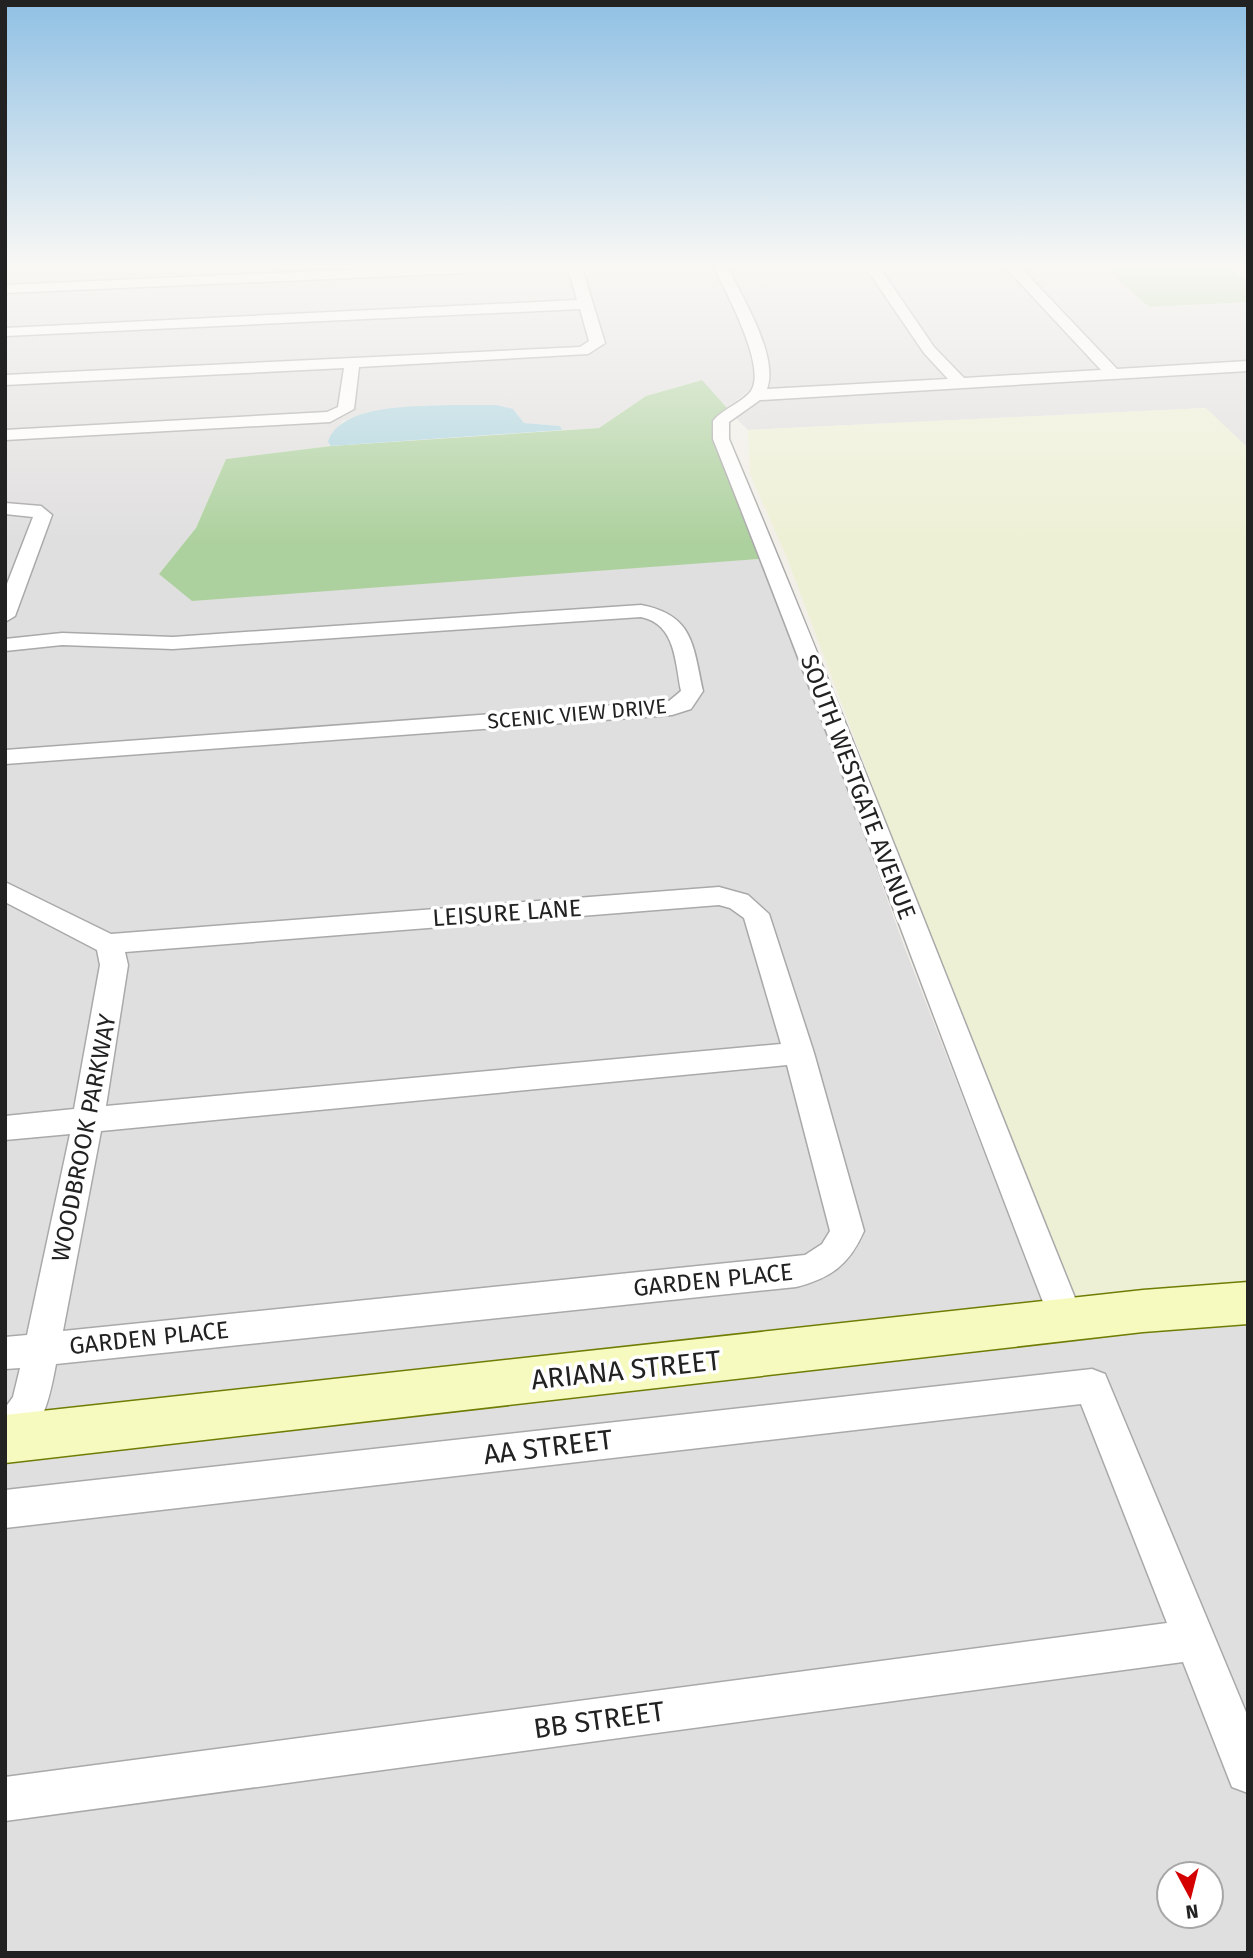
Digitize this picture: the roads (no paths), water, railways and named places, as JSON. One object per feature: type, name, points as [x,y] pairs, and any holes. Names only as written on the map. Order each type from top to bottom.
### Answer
[{"type":"street","points":[[5,380],[403,359]]},
{"type":"street","points":[[758,359],[762,381],[755,395],[1248,366]]},
{"type":"street","points":[[937,359],[961,384]]},
{"type":"street","points":[[1100,359],[1114,374]]},
{"type":"street","points":[[5,435],[330,417],[346,409],[352,362]]},
{"type":"street","name":"SOUTH WESTGATE AVENUE","points":[[755,395],[721,421],[721,439],[821,684],[923,958],[1067,1320]]},
{"type":"street","points":[[5,508],[34,510],[43,515],[5,616]]},
{"type":"street","name":"SCENIC VIEW DRIVE","points":[[5,645],[89,639],[173,643],[641,611],[664,615],[676,625],[692,691],[683,704],[672,708],[5,757]]},
{"type":"street","points":[[5,891],[88,936],[109,944]]},
{"type":"street","name":"LEISURE LANE","points":[[109,944],[719,896],[739,901],[756,915],[799,1053]]},
{"type":"street","name":"WOODBROOK PARKWAY","points":[[5,1438],[30,1404],[42,1349],[110,1001],[114,965],[109,944]]},
{"type":"street","points":[[5,1128],[799,1053]]},
{"type":"street","name":"GARDEN PLACE","points":[[5,1353],[796,1272],[813,1268],[827,1262],[841,1248],[847,1231],[799,1053]]},
{"type":"street","name":"ARIANA STREET","points":[[5,1438],[1067,1320],[1248,1303]]},
{"type":"street","name":"AA STREET","points":[[5,1509],[1092,1386],[1194,1640]]},
{"type":"street","points":[[1194,1640],[1248,1771]]},
{"type":"street","name":"BB STREET","points":[[5,1799],[1194,1640]]},
{"type":"water","points":[[496,405],[513,409],[524,423],[560,426],[562,430],[331,446],[328,442],[335,430],[347,420],[362,414],[379,410]]}]
